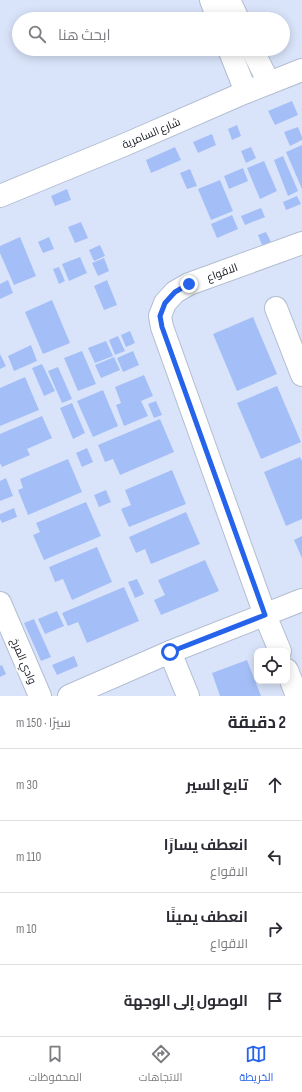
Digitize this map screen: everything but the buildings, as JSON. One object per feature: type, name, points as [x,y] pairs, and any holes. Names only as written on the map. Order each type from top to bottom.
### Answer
[{"type":"street","points":[[211,0],[215,12]]},
{"type":"street","points":[[229,0],[235,12]]},
{"type":"street","points":[[232,56],[246,92]]},
{"type":"street","points":[[256,56],[269,83]]},
{"type":"street","name":"شارع السامرية","points":[[0,196],[124,145],[246,92],[302,70]]},
{"type":"street","name":"الاقواع","points":[[279,648],[265,615],[162,327],[160,316],[165,303],[175,292],[189,284],[302,243]]},
{"type":"street","points":[[276,308],[302,375]]},
{"type":"street","points":[[69,696],[170,652],[302,600]]},
{"type":"street","name":"وادي المرخ","points":[[0,603],[40,696]]},
{"type":"street","points":[[170,652],[188,696]]},
{"type":"street","points":[[290,677],[298,696]]},
{"type":"route","points":[[170,652],[265,615],[162,327],[160,316],[165,303],[175,292],[189,284]]}]
